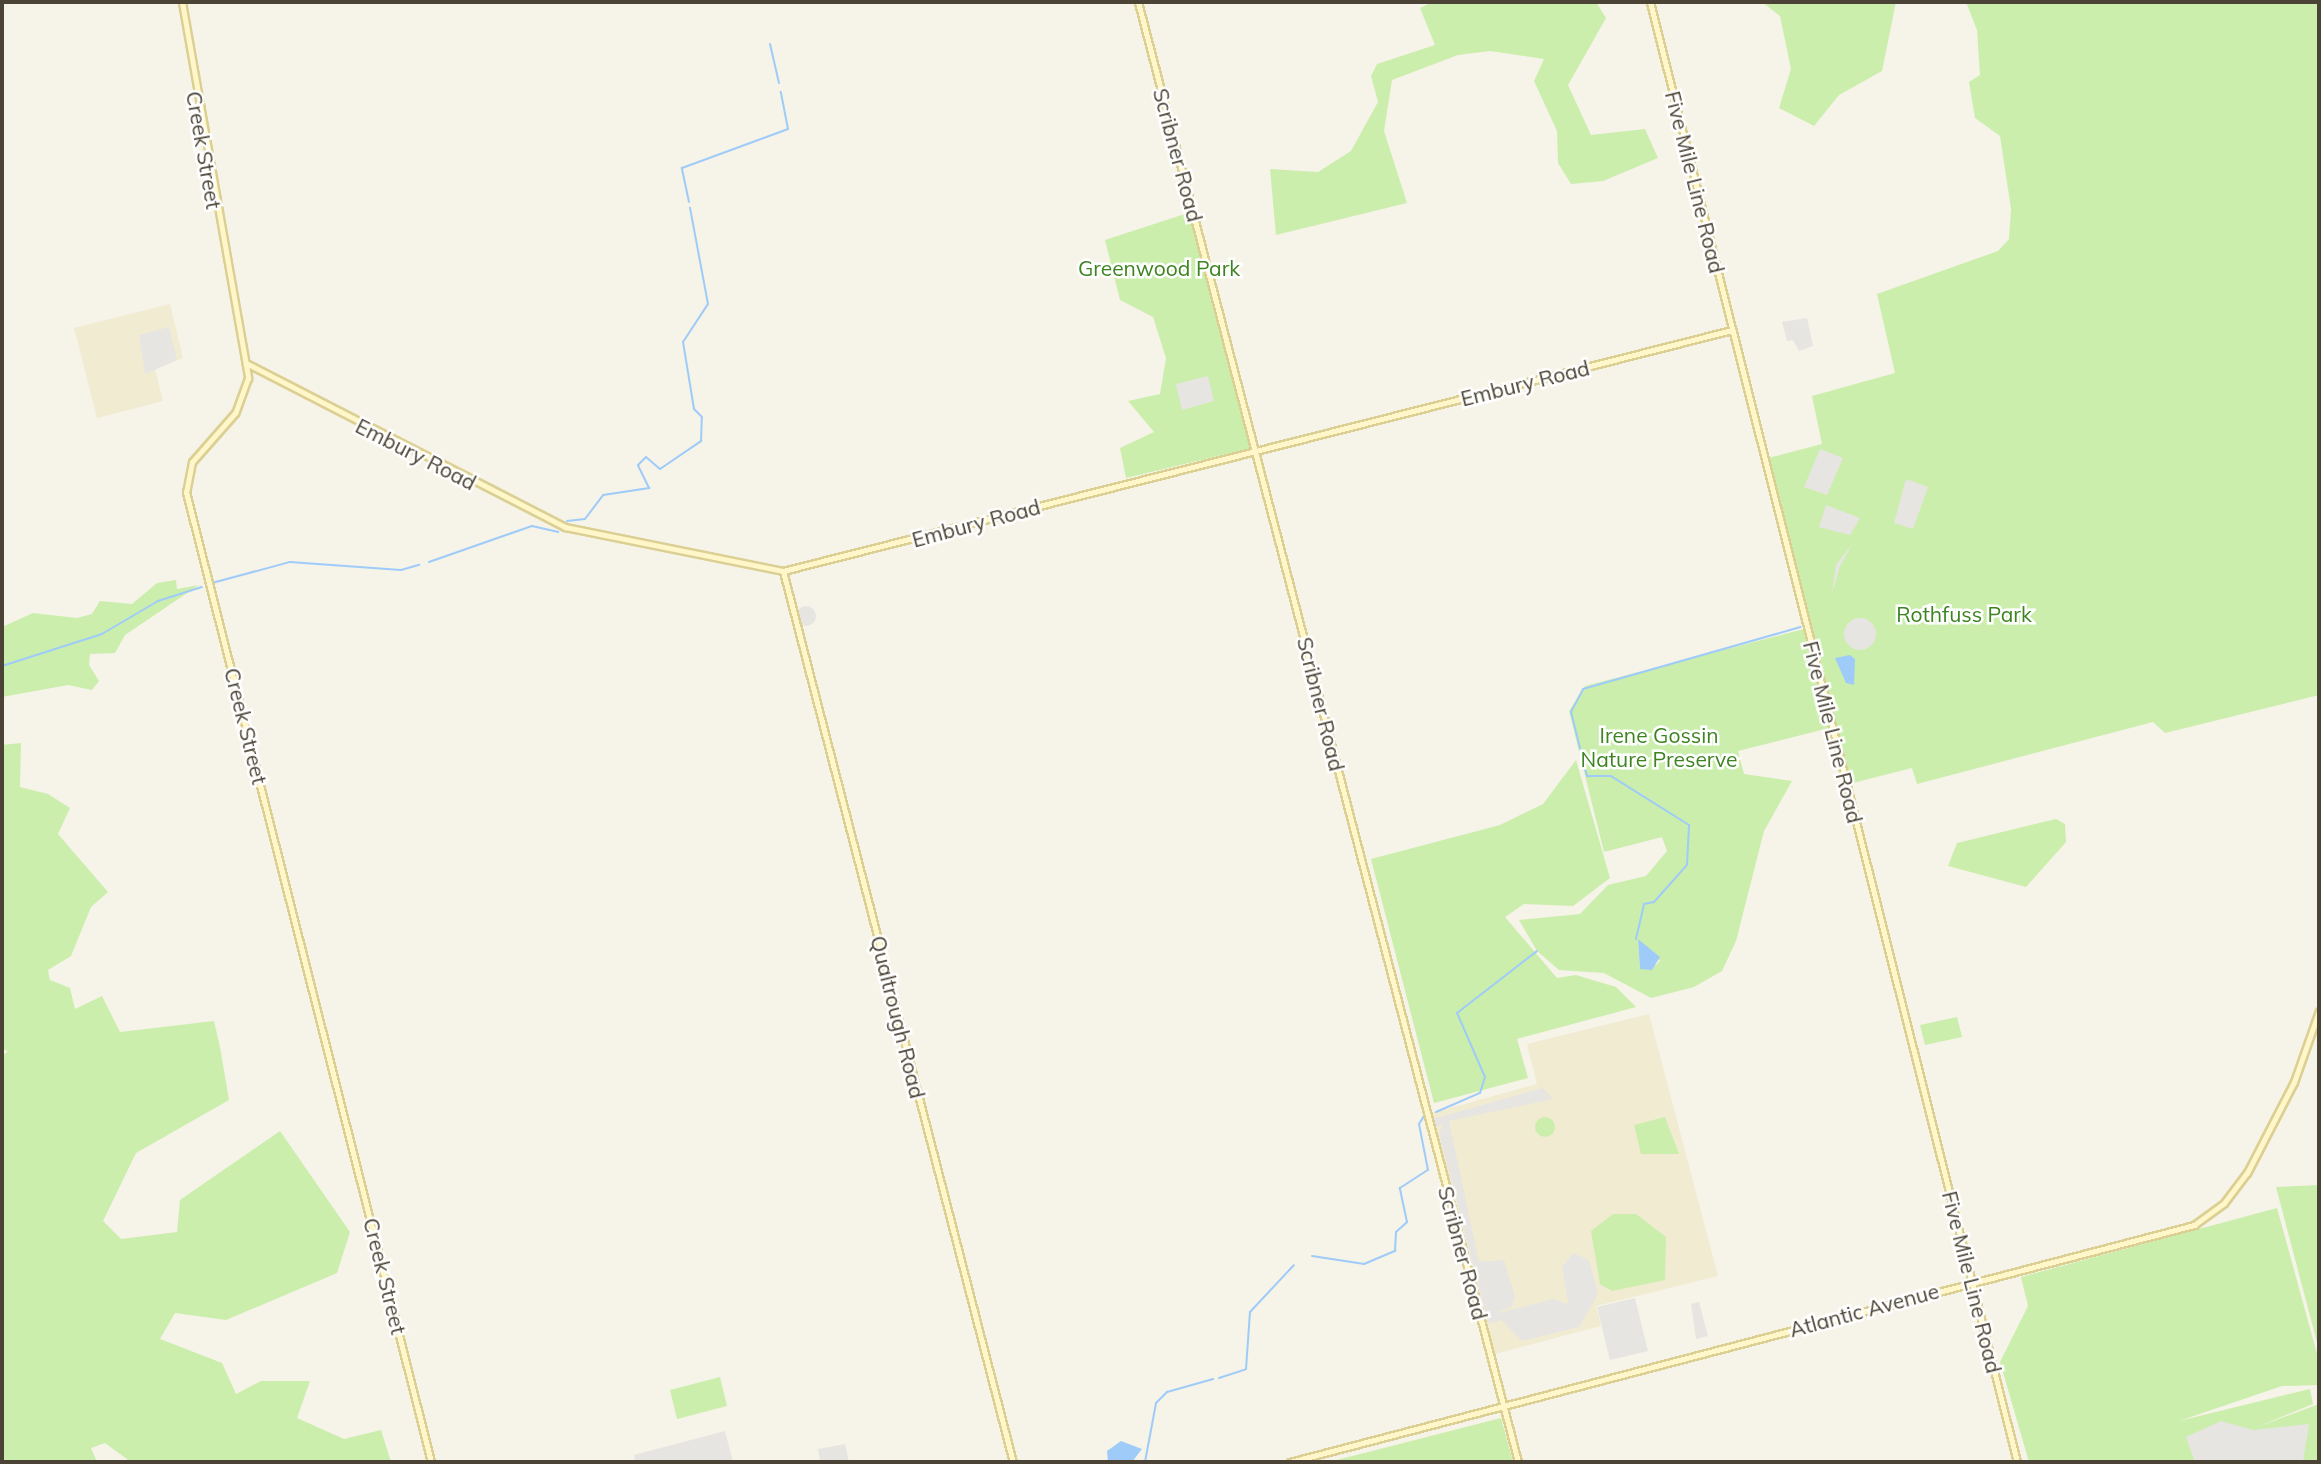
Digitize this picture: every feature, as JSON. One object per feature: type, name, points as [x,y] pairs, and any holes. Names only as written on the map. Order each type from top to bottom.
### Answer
[{"type":"street","name":"Creek Street","points":[[182,2],[205,160],[246,363],[242,403],[192,463],[186,492],[431,1462]]},
{"type":"street","name":"Scribner Road","points":[[1138,2],[1518,1462]]},
{"type":"street","name":"Five Mile Line Road","points":[[1650,2],[2017,1462]]},
{"type":"street","name":"Embury Road","points":[[246,363],[565,527],[783,571],[1732,330]]},
{"type":"street","name":"Qualtrough Road","points":[[783,571],[1013,1462]]},
{"type":"street","name":"Atlantic Avenue","points":[[1290,1462],[1972,1282],[2173,1232],[2219,1209],[2247,1173],[2290,1091],[2319,1011]]},
{"type":"shaded area","points":[[170,304],[183,358],[155,369],[163,401],[97,418],[74,328]]},
{"type":"shaded area","points":[[1807,318],[1813,346],[1799,351],[1793,340],[1787,341],[1782,322]]},
{"type":"shaded area","points":[[169,327],[177,360],[145,374],[139,335]]},
{"type":"shaded area","points":[[1208,376],[1214,401],[1182,410],[1176,384]]},
{"type":"shaded area","points":[[1820,449],[1843,458],[1827,495],[1804,487]]},
{"type":"shaded area","points":[[1906,479],[1928,487],[1913,529],[1894,523]]},
{"type":"shaded area","points":[[1826,505],[1860,518],[1850,535],[1819,527]]},
{"type":"shaded area","points":[[1853,543],[1840,566],[1832,594],[1836,565]]},
{"type":"shaded area","points":[[806,606],[813,609],[816,616],[813,623],[806,626],[799,623],[796,616],[799,609]]},
{"type":"shaded area","points":[[1860,618],[1871,623],[1876,634],[1871,645],[1860,650],[1849,645],[1844,634],[1849,623]]},
{"type":"shaded area","points":[[1649,1014],[1718,1276],[1596,1306],[1601,1326],[1495,1354],[1429,1114],[1537,1084],[1527,1044]]},
{"type":"shaded area","points":[[1543,1088],[1553,1099],[1449,1121],[1479,1262],[1504,1260],[1515,1297],[1512,1306],[1494,1314],[1554,1299],[1568,1304],[1562,1267],[1573,1253],[1589,1260],[1598,1294],[1579,1327],[1522,1341],[1501,1320],[1488,1323],[1439,1133],[1443,1125],[1435,1127],[1433,1119]]},
{"type":"shaded area","points":[[1635,1298],[1648,1351],[1610,1360],[1597,1307]]},
{"type":"shaded area","points":[[1699,1302],[1708,1336],[1696,1339],[1691,1304]]},
{"type":"shaded area","points":[[2221,1421],[2253,1430],[2309,1424],[2303,1462],[2195,1462],[2186,1437]]},
{"type":"shaded area","points":[[725,1431],[733,1462],[635,1462],[634,1455]]},
{"type":"shaded area","points":[[845,1444],[849,1462],[820,1462],[818,1449]]},
{"type":"green space","points":[[1432,2],[1596,2],[1606,18],[1568,85],[1591,135],[1645,129],[1658,158],[1603,181],[1571,184],[1558,163],[1557,131],[1534,81],[1544,59],[1490,51],[1458,55],[1392,80],[1384,131],[1407,203],[1276,235],[1270,169],[1318,172],[1351,151],[1378,102],[1371,76],[1377,64],[1435,45],[1420,8]]},
{"type":"green space","points":[[1762,2],[1896,2],[1882,71],[1839,95],[1814,126],[1779,108],[1791,69],[1780,16]]},
{"type":"green space","name":"Rothfuss Park","points":[[1966,2],[2319,2],[2319,695],[2165,733],[2153,722],[1917,784],[1912,768],[1849,784],[1768,458],[1822,444],[1812,396],[1895,373],[1877,294],[1998,251],[2009,239],[2011,209],[2000,136],[1975,118],[1969,82],[1980,75],[1977,30]]},
{"type":"green space","name":"Greenwood Park","points":[[1191,212],[1251,448],[1126,478],[1120,448],[1154,432],[1128,401],[1160,394],[1166,358],[1153,317],[1120,300],[1105,240]]},
{"type":"green space","points":[[176,580],[177,589],[199,585],[125,635],[115,653],[90,654],[89,665],[99,681],[92,690],[68,685],[2,697],[2,627],[33,613],[77,618],[92,614],[100,601],[132,604],[157,583]]},
{"type":"green space","name":"Irene Gossin Nature Preserve","points":[[1804,629],[1829,728],[1738,751],[1744,774],[1792,781],[1764,831],[1736,941],[1722,971],[1694,987],[1651,998],[1604,973],[1559,970],[1537,951],[1519,920],[1580,914],[1608,885],[1646,876],[1667,851],[1662,837],[1604,852],[1569,711],[1585,686]],"holes":[[[1638,939],[1660,961],[1656,965],[1640,969]]]},
{"type":"green space","points":[[21,743],[20,787],[48,794],[70,808],[58,834],[108,892],[91,907],[71,956],[48,970],[50,980],[70,988],[75,1009],[102,996],[120,1032],[214,1021],[220,1047],[229,1100],[136,1153],[103,1221],[121,1239],[177,1232],[180,1200],[280,1131],[350,1232],[337,1273],[226,1320],[175,1313],[160,1339],[222,1363],[236,1394],[261,1381],[310,1381],[297,1418],[344,1439],[381,1430],[391,1462],[131,1462],[105,1443],[91,1448],[97,1462],[2,1462],[2,1056],[8,1051],[2,1049],[2,745]]},
{"type":"green space","points":[[1576,760],[1610,878],[1573,906],[1524,904],[1505,917],[1557,978],[1576,975],[1616,987],[1636,1007],[1517,1039],[1528,1078],[1434,1103],[1371,859],[1500,825],[1543,804]]},
{"type":"green space","points":[[2056,819],[2065,824],[2066,842],[2026,887],[1948,866],[1957,843]]},
{"type":"green space","points":[[1957,1017],[1962,1037],[1925,1045],[1920,1025]]},
{"type":"green space","points":[[1545,1117],[1552,1120],[1555,1127],[1552,1134],[1545,1137],[1538,1134],[1535,1127],[1538,1120]]},
{"type":"green space","points":[[1665,1117],[1679,1154],[1641,1154],[1634,1125]]},
{"type":"green space","points":[[2319,1185],[2319,1350],[2276,1187]]},
{"type":"green space","points":[[2277,1208],[2319,1361],[2319,1385],[2282,1386],[2179,1421],[2310,1389],[2313,1404],[2257,1427],[2319,1404],[2319,1462],[2029,1462],[2000,1362],[2028,1306],[2021,1277]]},
{"type":"green space","points":[[1613,1214],[1636,1214],[1666,1237],[1665,1280],[1612,1291],[1600,1284],[1591,1231]]},
{"type":"green space","points":[[720,1377],[727,1406],[677,1419],[670,1390]]},
{"type":"green space","points":[[1501,1418],[1513,1462],[1329,1462]]},
{"type":"water","points":[[1850,655],[1855,659],[1854,685],[1846,683],[1835,658]]},
{"type":"water","points":[[1638,939],[1660,957],[1652,970],[1640,969]]},
{"type":"water","points":[[1121,1441],[1142,1449],[1132,1462],[1108,1462],[1107,1451]]},
{"type":"waterway","points":[[770,44],[779,83]]},
{"type":"waterway","points":[[689,202],[682,168],[788,129],[781,92]]},
{"type":"waterway","points":[[567,521],[585,519],[603,495],[649,488],[638,465],[646,457],[660,469],[701,441],[702,417],[694,409],[683,342],[708,304],[690,208]]},
{"type":"waterway","points":[[429,562],[532,526],[558,532]]},
{"type":"waterway","points":[[212,583],[290,562],[401,570],[419,565]]},
{"type":"waterway","points":[[2,666],[102,634],[158,601],[202,587]]},
{"type":"waterway","points":[[1636,939],[1644,904],[1654,902],[1687,865],[1689,825],[1611,776],[1587,776],[1571,712],[1583,689],[1800,627]]},
{"type":"waterway","points":[[1436,1112],[1480,1093],[1485,1077],[1457,1013],[1537,951]]},
{"type":"waterway","points":[[1312,1256],[1364,1264],[1395,1251],[1396,1232],[1407,1222],[1400,1188],[1428,1170],[1419,1124],[1424,1116]]},
{"type":"waterway","points":[[1219,1378],[1246,1369],[1250,1312],[1294,1265]]},
{"type":"waterway","points":[[1145,1462],[1156,1403],[1167,1392],[1213,1379]]}]
